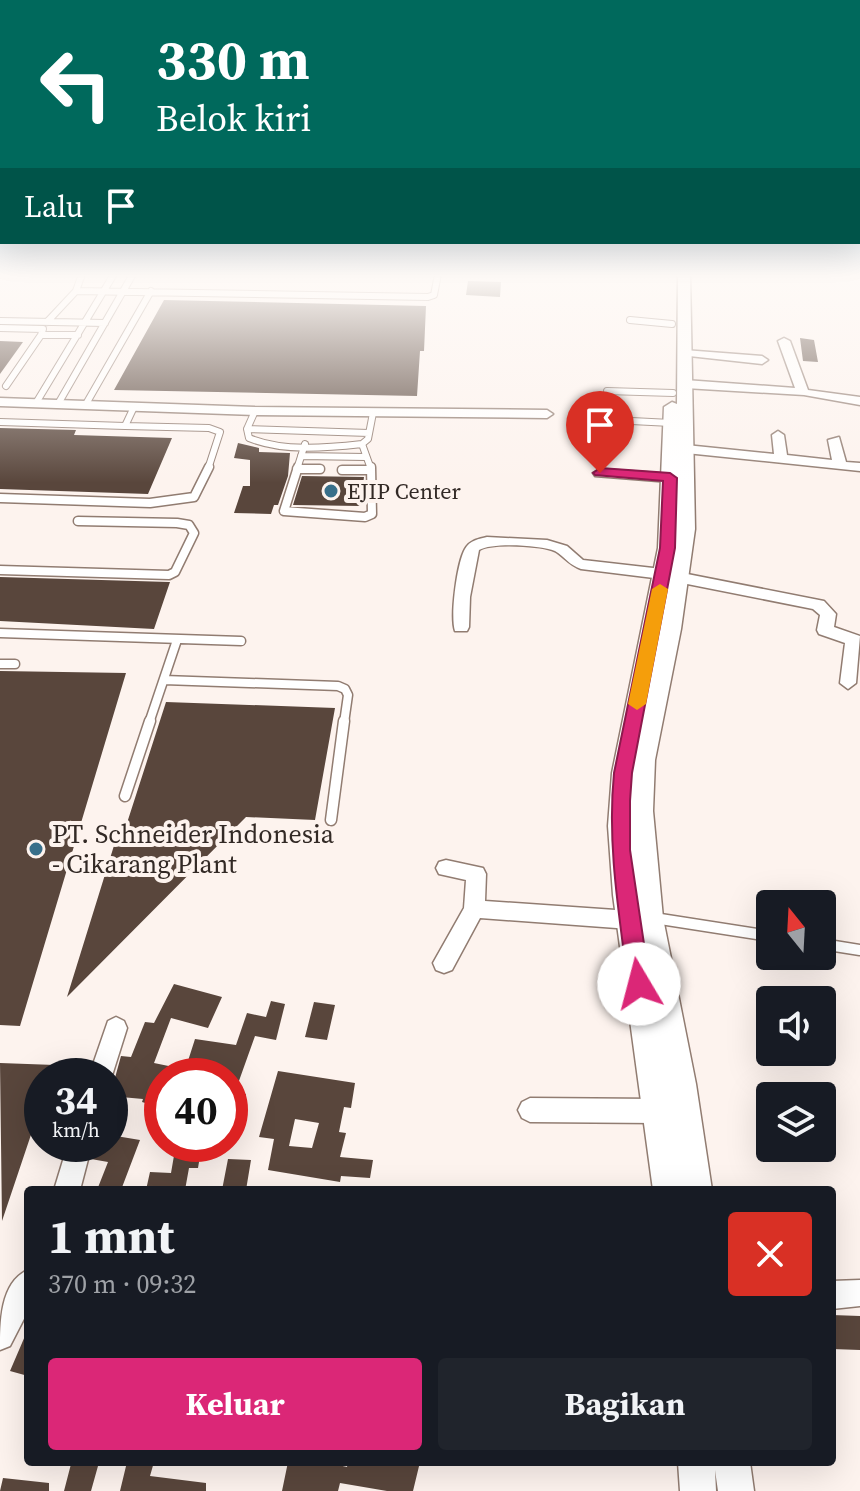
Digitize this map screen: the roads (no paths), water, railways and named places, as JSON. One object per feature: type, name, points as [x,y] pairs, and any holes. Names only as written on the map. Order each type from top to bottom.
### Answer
[{"type":"street","points":[[667,1186],[657,1111],[640,919],[644,871],[641,790],[644,760],[671,576],[686,529],[686,449],[674,344]]},
{"type":"street","points":[[671,576],[671,423],[684,344]]},
{"type":"street","points":[[677,387],[803,392],[785,344]]},
{"type":"street","points":[[684,353],[762,360]]},
{"type":"street","points":[[809,393],[860,401]]},
{"type":"street","points":[[0,402],[255,411],[547,414]]},
{"type":"street","points":[[778,435],[781,459]]},
{"type":"street","points":[[834,440],[840,465]]},
{"type":"street","points":[[686,449],[860,467]]},
{"type":"street","points":[[600,473],[670,478]]},
{"type":"street","points":[[461,627],[462,597],[471,551],[482,542],[546,545],[561,548],[572,562],[671,576],[818,605],[828,614],[825,630],[857,641],[848,683]]},
{"type":"street","points":[[444,963],[474,909],[476,874],[446,868]]},
{"type":"street","points":[[474,909],[640,919]]},
{"type":"street","points":[[640,919],[682,1084],[696,1186]]},
{"type":"street","points":[[107,1058],[116,1028]]},
{"type":"street","points":[[530,1110],[657,1111]]},
{"type":"street","points":[[68,1186],[75,1162]]},
{"type":"street","points":[[0,1336],[24,1291]]},
{"type":"street","points":[[836,1295],[860,1293]]},
{"type":"street","points":[[696,1466],[698,1491]]},
{"type":"street","points":[[733,1466],[736,1491]]},
{"type":"lane","points":[[6,386],[35,344]]},
{"type":"lane","points":[[36,403],[72,344]]},
{"type":"lane","points":[[58,404],[93,344]]},
{"type":"lane","points":[[86,404],[121,344]]},
{"type":"lane","points":[[54,372],[76,373]]},
{"type":"lane","points":[[607,391],[677,387]]},
{"type":"lane","points":[[125,426],[134,407]]},
{"type":"lane","points":[[255,411],[247,429],[249,438],[257,442],[305,444],[362,444],[368,439],[373,413]]},
{"type":"lane","points":[[592,419],[671,423]]},
{"type":"lane","points":[[0,422],[209,428],[220,432],[208,470],[194,497],[150,503],[0,498]]},
{"type":"lane","points":[[247,429],[369,433]]},
{"type":"lane","points":[[305,444],[282,510],[286,513],[365,517],[372,514],[371,470],[362,444]]},
{"type":"lane","points":[[301,456],[366,457]]},
{"type":"lane","points":[[297,469],[320,469]]},
{"type":"lane","points":[[342,470],[371,470]]},
{"type":"lane","points":[[0,570],[169,575],[175,572],[194,533],[189,525],[177,523],[78,521]]},
{"type":"lane","points":[[0,633],[241,641]]},
{"type":"lane","points":[[125,796],[177,640]]},
{"type":"lane","points":[[0,664],[15,664]]},
{"type":"lane","points":[[164,680],[338,686],[345,689],[348,695],[331,820]]},
{"type":"lane","points":[[640,919],[756,934]]},
{"type":"lane","points":[[836,946],[860,950]]},
{"type":"place","name":"EJIP Center","points":[[331,491]]},
{"type":"place","name":"PT. Schneider Indonesia - Cikarang Plant","points":[[36,849]]}]
